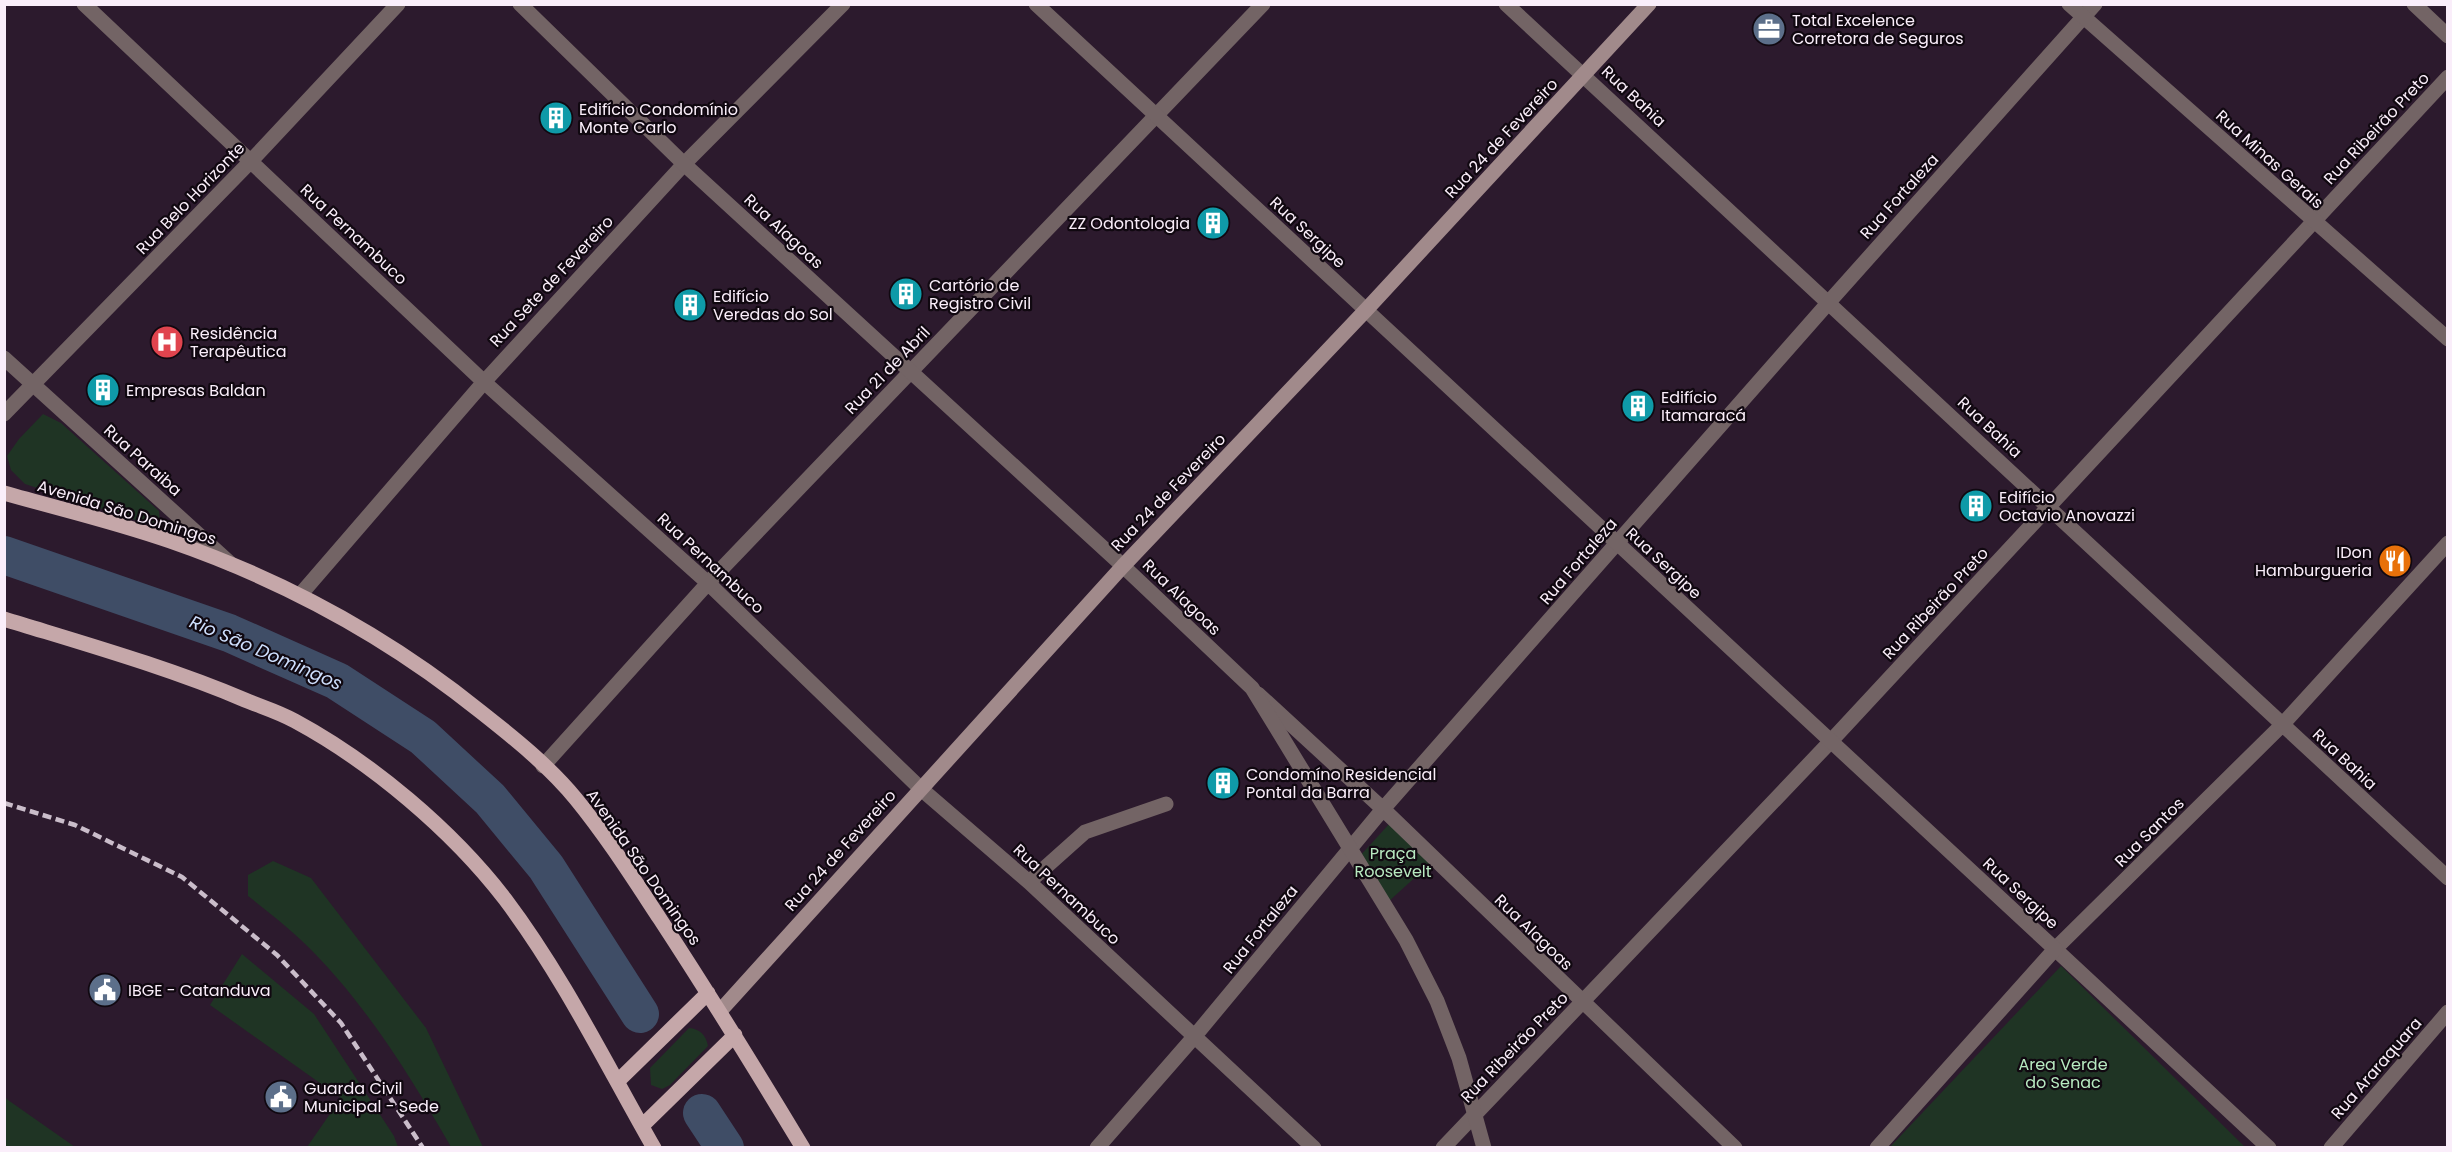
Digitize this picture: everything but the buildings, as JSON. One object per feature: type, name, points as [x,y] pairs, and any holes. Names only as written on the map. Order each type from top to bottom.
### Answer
[{"type":"main road","name":"Rua 24 de Fevereiro","points":[[721,1010],[1123,566],[1366,310],[1649,4]]},
{"type":"main road","name":"Avenida São Domingos","points":[[4,493],[169,540],[231,564],[300,595],[376,637],[447,685],[543,766],[575,798],[613,849],[721,1010],[802,1148]]},
{"type":"main road","points":[[4,619],[216,688],[295,721],[358,761],[419,808],[465,853],[505,899],[622,1077],[642,1126],[654,1148]]},
{"type":"main road","points":[[622,1077],[708,993]]},
{"type":"main road","points":[[642,1126],[735,1035]]},
{"type":"street","name":"Rua Pernambuco","points":[[84,4],[484,382],[708,583],[920,788],[1029,882],[1314,1148]]},
{"type":"street","name":"Rua Belo Horizonte","points":[[4,414],[250,162],[398,4]]},
{"type":"street","name":"Rua Alagoas","points":[[520,4],[684,164],[1123,566],[1383,809],[1735,1148]]},
{"type":"street","name":"Rua Sete de Fevereiro","points":[[300,595],[484,382],[684,164],[843,4]]},
{"type":"street","name":"Rua Sergipe","points":[[1036,4],[2269,1148]]},
{"type":"street","name":"Rua 21 de Abril","points":[[543,766],[708,583],[1263,4]]},
{"type":"street","name":"Rua Bahia","points":[[1506,4],[2448,878]]},
{"type":"street","name":"Rua Minas Gerais","points":[[2069,4],[2312,222],[2448,339]]},
{"type":"street","name":"Rua Fortaleza","points":[[1097,1148],[1194,1037],[1383,809],[1829,302],[2095,4]]},
{"type":"street","points":[[2414,4],[2448,36]]},
{"type":"street","name":"Rua Ribeirão Preto","points":[[1443,1148],[1831,741],[2448,77]]},
{"type":"street","name":"Rua Paraiba","points":[[4,358],[231,564]]},
{"type":"street","name":"Rua Santos","points":[[1877,1148],[2055,949],[2282,725],[2448,543]]},
{"type":"street","points":[[1252,688],[1406,940],[1437,1001],[1461,1063],[1484,1148]]},
{"type":"street","points":[[1029,882],[1085,832],[1166,804]]},
{"type":"street","name":"Rua Araraquara","points":[[2331,1148],[2448,1012]]},
{"type":"green space","points":[[43,414],[61,423],[159,511],[160,522],[148,524],[25,484],[11,470],[7,456],[19,439]]},
{"type":"green space","name":"Praça Roosevelt","points":[[1390,823],[1431,863],[1388,902],[1359,857]]},
{"type":"green space","points":[[273,861],[311,878],[426,1028],[483,1147],[451,1147],[384,1038],[345,987],[301,940],[248,896],[248,875]]},
{"type":"green space","points":[[242,954],[314,1014],[394,1136],[398,1147],[307,1147],[341,1098],[210,1005]]},
{"type":"green space","name":"Area Verde do Senac","points":[[2061,966],[2245,1147],[1890,1147]]},
{"type":"green space","points":[[689,1028],[702,1033],[708,1046],[670,1085],[662,1089],[651,1085],[650,1068]]},
{"type":"green space","points":[[5,1097],[8,1100],[75,1147],[5,1147]]},
{"type":"waterway","name":"Rio São Domingos","points":[[4,555],[229,633],[337,681],[423,737],[490,799],[546,867],[640,1014]]},
{"type":"waterway","name":"Rio São Domingos","points":[[702,1113],[725,1148]]},
{"type":"railway","points":[[4,803],[75,825],[182,877],[277,955],[341,1023],[423,1148]]},
{"type":"place","name":"Total Excelence Corretora de Seguros","points":[[1769,29]]},
{"type":"place","name":"Edifício Condomínio Monte Carlo","points":[[556,118]]},
{"type":"place","name":"ZZ Odontologia","points":[[1213,223]]},
{"type":"place","name":"Cartório de Registro Civil","points":[[906,294]]},
{"type":"place","name":"Edifício Veredas do Sol","points":[[690,305]]},
{"type":"place","name":"Residência Terapêutica","points":[[167,342]]},
{"type":"place","name":"Empresas Baldan","points":[[103,390]]},
{"type":"place","name":"Edifício Itamaracá","points":[[1638,406]]},
{"type":"place","name":"Edifício Octavio Anovazzi","points":[[1976,506]]},
{"type":"place","name":"IDon Hamburgueria","points":[[2395,561]]},
{"type":"place","name":"Condomíno Residencial Pontal da Barra","points":[[1223,783]]},
{"type":"place","name":"IBGE - Catanduva","points":[[105,990]]},
{"type":"place","name":"Guarda Civil Municipal - Sede","points":[[281,1097]]}]
